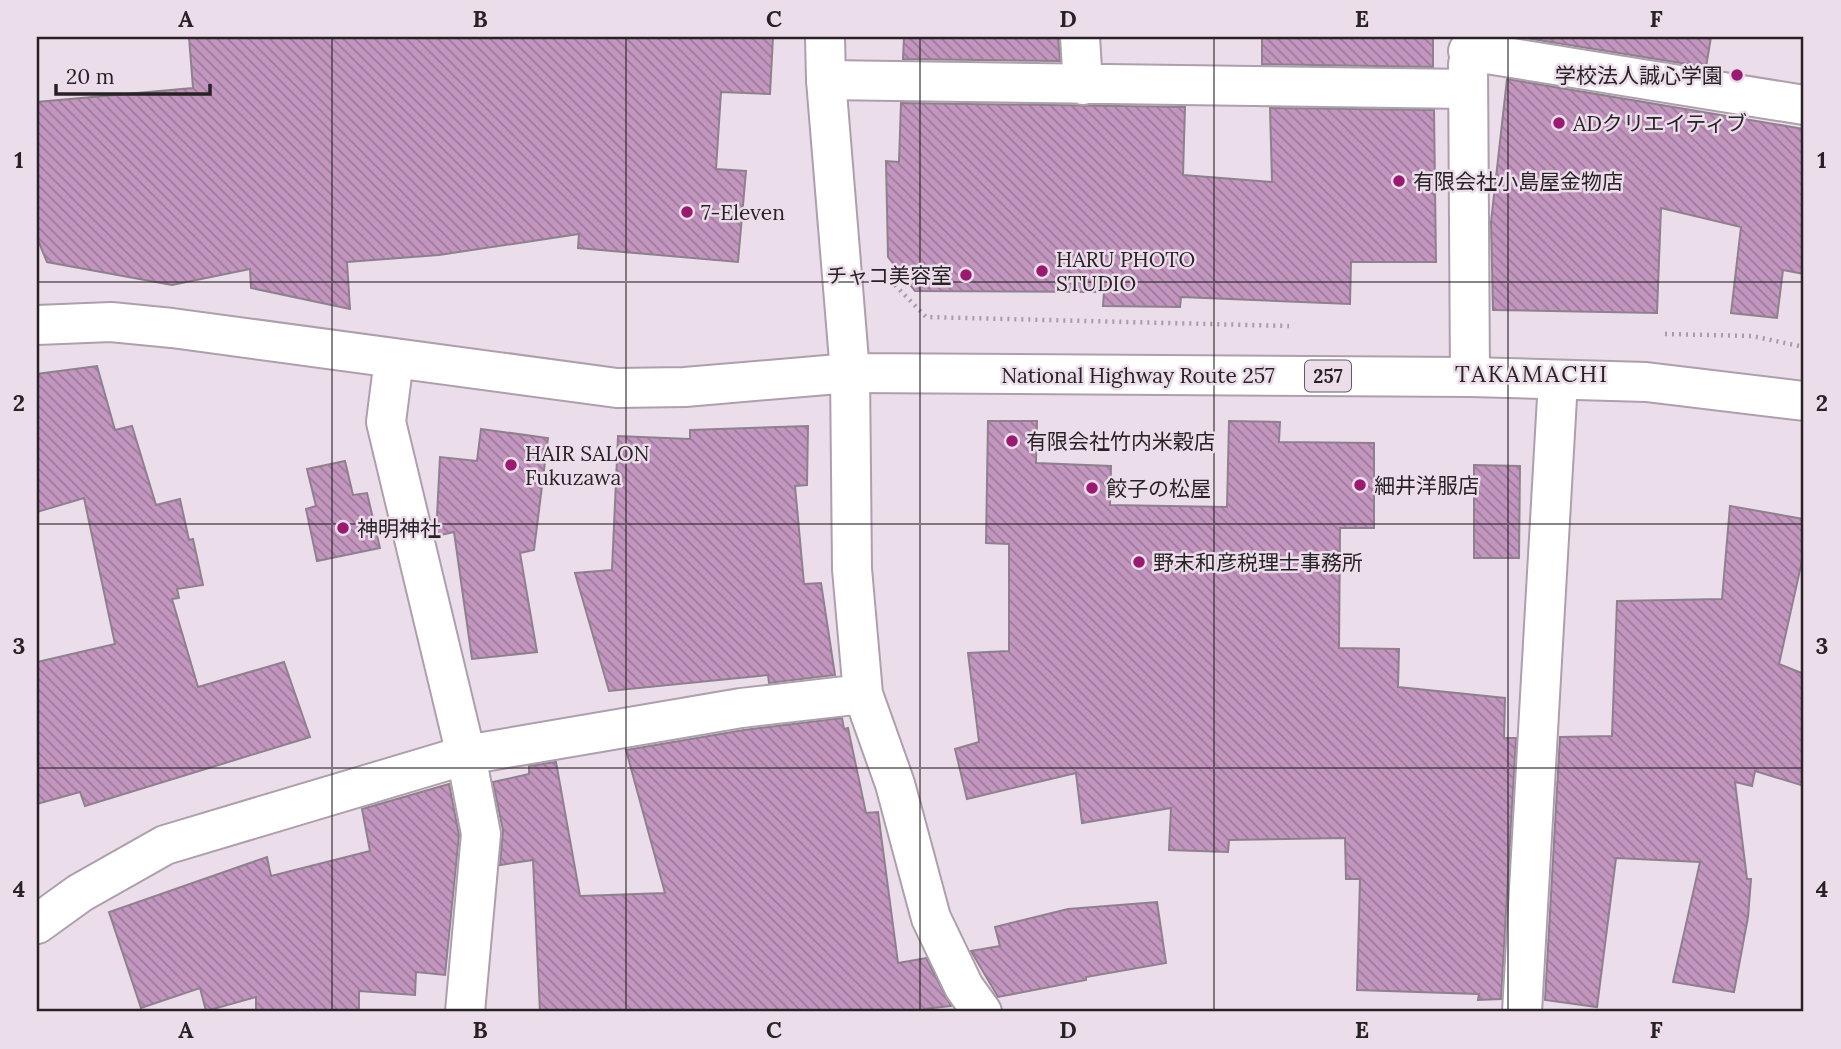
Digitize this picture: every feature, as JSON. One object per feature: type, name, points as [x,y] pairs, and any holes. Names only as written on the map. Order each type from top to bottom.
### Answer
[{"type":"main road","points":[[825,37],[826,80],[850,373],[852,569],[863,694],[895,783],[931,918],[964,987],[982,1012]]},
{"type":"main road","points":[[1080,37],[1083,85]]},
{"type":"main road","points":[[1470,377],[1468,44],[1804,105]]},
{"type":"main road","points":[[826,80],[1468,89]]},
{"type":"main road","name":"National Highway Route 257","points":[[37,325],[111,322],[617,388],[685,387],[850,373],[1470,377],[1646,382],[1804,401]]},
{"type":"main road","points":[[394,359],[386,422],[466,755],[481,834],[465,1012]]},
{"type":"main road","points":[[1522,1012],[1558,380]]},
{"type":"main road","points":[[37,924],[80,893],[165,845],[466,755],[741,708],[863,694]]},
{"type":"path","points":[[886,277],[926,317],[1302,326]]},
{"type":"building","points":[[189,37],[773,37],[770,94],[721,92],[716,169],[746,171],[738,262],[578,248],[579,234],[439,255],[347,262],[350,309],[251,288],[250,269],[172,285],[47,262],[37,238],[37,102],[193,88]]},
{"type":"building","points":[[904,37],[1058,37],[1060,61],[903,59]]},
{"type":"building","points":[[1262,37],[1433,37],[1433,67],[1262,64]]},
{"type":"building","points":[[1520,37],[1711,37],[1706,67]]},
{"type":"building","points":[[1507,79],[1804,129],[1804,274],[1783,270],[1777,318],[1731,313],[1741,227],[1661,208],[1657,313],[1493,310],[1491,222]]},
{"type":"building","points":[[901,103],[1185,107],[1183,175],[1272,182],[1270,108],[1434,110],[1436,262],[1351,262],[1350,304],[1181,297],[1180,307],[1103,306],[1104,292],[915,291],[888,257],[886,161],[899,162]]},
{"type":"building","points":[[97,366],[115,430],[132,426],[156,505],[180,499],[189,540],[193,539],[203,585],[177,589],[179,598],[172,599],[198,687],[284,662],[310,737],[85,806],[80,792],[37,804],[37,662],[115,644],[84,498],[37,512],[37,374]]},
{"type":"building","points":[[988,421],[1037,421],[1036,463],[1111,466],[1110,505],[1227,507],[1229,421],[1280,422],[1279,442],[1374,443],[1374,528],[1340,528],[1339,648],[1399,649],[1398,687],[1505,698],[1504,738],[1516,738],[1501,999],[1478,1000],[1479,994],[1357,990],[1360,879],[1346,879],[1345,838],[1229,840],[1228,852],[1169,850],[1171,808],[1082,823],[1076,773],[967,799],[955,749],[979,742],[968,653],[1009,651],[1009,544],[986,543]]},
{"type":"building","points":[[808,426],[807,485],[795,486],[804,584],[821,583],[835,675],[769,683],[768,675],[609,691],[575,573],[612,570],[618,436],[690,439],[690,430]]},
{"type":"building","points":[[481,429],[548,438],[534,550],[520,553],[537,652],[472,659],[454,532],[436,536],[440,457],[477,461]]},
{"type":"building","name":"神明神社","points":[[345,461],[353,495],[367,493],[380,548],[317,561],[306,509],[316,506],[307,469]]},
{"type":"building","points":[[1474,465],[1520,466],[1519,558],[1474,558]]},
{"type":"building","points":[[1730,506],[1804,519],[1804,552],[1779,664],[1804,674],[1804,786],[1755,771],[1752,786],[1735,782],[1747,879],[1751,879],[1748,917],[1734,992],[1673,982],[1700,862],[1616,858],[1597,1007],[1545,1000],[1560,737],[1612,736],[1617,601],[1722,599]]},
{"type":"building","points":[[842,718],[844,729],[848,728],[866,813],[878,812],[898,963],[926,958],[951,1006],[925,1009],[925,1012],[540,1012],[533,860],[500,865],[503,830],[493,782],[529,774],[529,766],[556,762],[580,896],[665,893],[626,750],[744,730]]},
{"type":"building","points":[[449,784],[459,835],[445,975],[416,972],[415,995],[359,991],[359,1012],[256,1012],[256,997],[206,1011],[200,988],[141,1008],[109,912],[267,857],[271,876],[370,851],[362,809]]},
{"type":"building","points":[[1157,902],[1166,963],[1086,977],[1086,980],[998,997],[971,951],[1000,946],[995,927],[1068,909]]},
{"type":"place","name":"学校法人誠心学園","points":[[1737,75]]},
{"type":"place","name":"ADクリエイティブ","points":[[1559,123]]},
{"type":"place","name":"有限会社小島屋金物店","points":[[1399,181]]},
{"type":"place","name":"7-Eleven","points":[[687,212]]},
{"type":"place","name":"HARU PHOTO STUDIO","points":[[1042,271]]},
{"type":"place","name":"チャコ美容室","points":[[966,275]]},
{"type":"place","name":"有限会社竹内米穀店","points":[[1012,441]]},
{"type":"place","name":"HAIR SALON Fukuzawa","points":[[511,465]]},
{"type":"place","name":"細井洋服店","points":[[1360,485]]},
{"type":"place","name":"餃子の松屋","points":[[1092,488]]},
{"type":"place","name":"神明神社","points":[[343,528]]},
{"type":"place","name":"野末和彦税理士事務所","points":[[1139,562]]},
{"type":"district","name":"TAKAMACHI","points":[[1532,373]]}]
